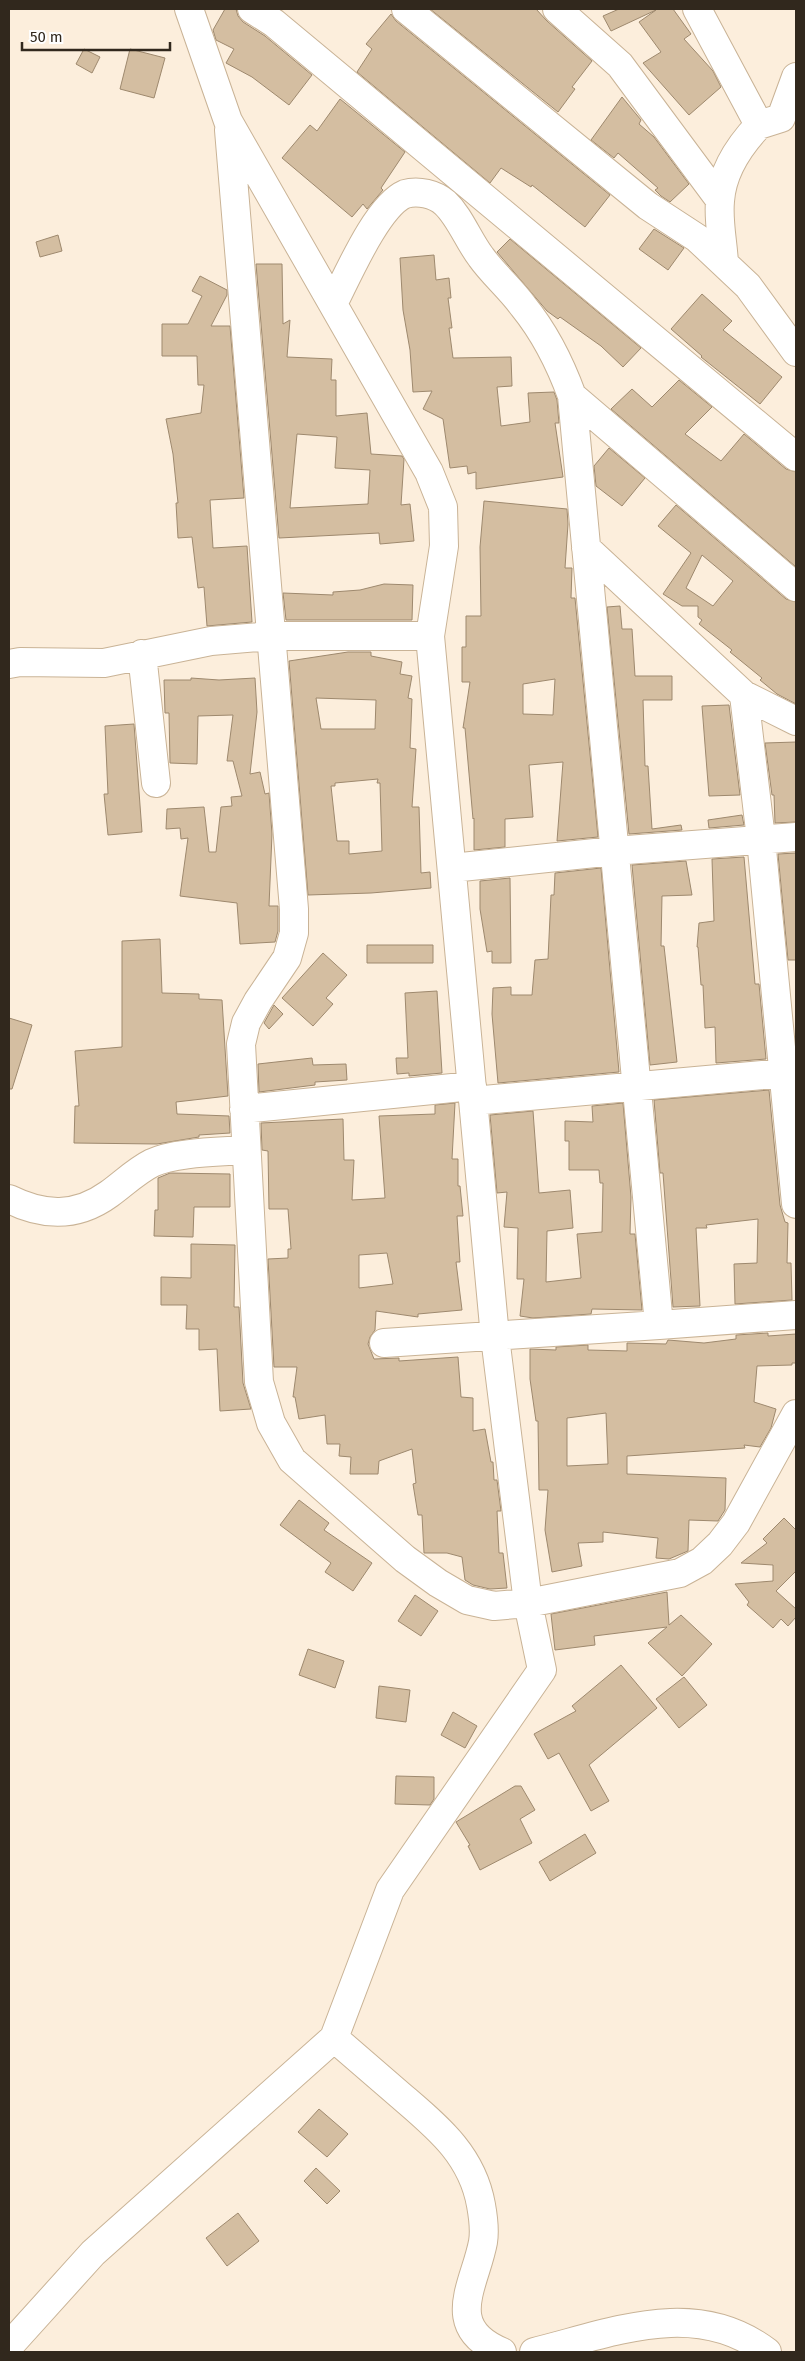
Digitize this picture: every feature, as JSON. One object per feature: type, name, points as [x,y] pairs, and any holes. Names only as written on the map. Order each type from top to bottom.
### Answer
[{"type":"street","points":[[9,2346],[93,2253],[334,2038],[390,1890],[542,1670],[528,1603],[495,1337],[430,636],[444,546],[443,507],[429,472],[228,121],[189,9]]},
{"type":"street","points":[[252,9],[274,23],[796,457]]},
{"type":"street","points":[[406,9],[648,206],[696,238],[748,286],[796,352]]},
{"type":"street","points":[[557,9],[620,65],[720,200]]},
{"type":"street","points":[[697,9],[759,125]]},
{"type":"street","points":[[724,263],[720,200],[730,166],[744,142],[759,125],[782,118],[796,77]]},
{"type":"street","points":[[228,121],[294,899],[294,933],[286,958],[246,1022],[241,1044],[259,1382],[271,1422],[292,1460],[405,1559],[438,1584],[467,1600],[494,1606],[528,1603],[680,1573],[702,1561],[720,1544],[736,1523],[796,1414]]},
{"type":"street","points":[[333,304],[373,227],[388,207],[405,194],[420,192],[430,195],[444,202],[482,259],[523,305],[547,340],[562,368],[572,396],[658,1326]]},
{"type":"street","points":[[572,396],[796,586]]},
{"type":"street","points":[[586,548],[744,695],[796,721]]},
{"type":"street","points":[[9,664],[30,662],[104,663],[211,641],[271,636],[430,636]]},
{"type":"street","points":[[142,654],[156,783]]},
{"type":"street","points":[[744,695],[790,1073],[796,1204]]},
{"type":"street","points":[[452,868],[614,851],[796,837]]},
{"type":"street","points":[[244,1109],[473,1094],[636,1086],[790,1073]]},
{"type":"street","points":[[9,1199],[27,1208],[54,1214],[80,1208],[107,1196],[153,1162],[174,1157],[246,1150]]},
{"type":"street","points":[[384,1343],[658,1326],[796,1315]]},
{"type":"street","points":[[334,2038],[443,2132],[470,2169],[476,2186],[483,2223],[483,2242],[468,2289],[466,2311],[475,2332],[483,2341],[502,2352]]},
{"type":"street","points":[[534,2352],[648,2325],[678,2321],[712,2325],[729,2331],[767,2352]]},
{"type":"building","points":[[225,9],[236,9],[238,16],[243,22],[265,36],[312,75],[289,105],[252,77],[226,63],[234,49],[216,40],[213,30]]},
{"type":"building","points":[[430,9],[536,9],[592,61],[572,87],[575,89],[558,112]]},
{"type":"building","points":[[619,9],[673,9],[691,34],[684,39],[713,71],[721,87],[689,115],[643,63],[661,52],[639,22],[656,10],[611,31],[603,16]]},
{"type":"building","points":[[391,14],[396,21],[610,195],[585,227],[532,185],[531,187],[501,168],[490,183],[357,72],[372,49],[366,44]]},
{"type":"building","points":[[84,49],[100,57],[92,73],[76,64]]},
{"type":"building","points":[[130,49],[165,58],[154,98],[120,89]]},
{"type":"building","points":[[622,97],[641,120],[639,124],[654,137],[689,184],[670,202],[655,190],[658,188],[618,153],[614,158],[591,140]]},
{"type":"building","points":[[340,99],[405,152],[381,188],[383,190],[367,209],[363,204],[352,217],[282,158],[310,125],[317,131]]},
{"type":"building","points":[[654,229],[684,248],[668,270],[639,249]]},
{"type":"building","points":[[58,235],[62,251],[40,257],[36,242]]},
{"type":"building","points":[[510,239],[641,348],[623,367],[601,346],[560,317],[558,319],[547,311],[497,252]]},
{"type":"building","points":[[434,255],[436,280],[449,278],[451,298],[448,298],[452,328],[449,328],[453,358],[511,357],[512,386],[497,387],[501,426],[530,422],[528,393],[554,392],[557,400],[559,423],[555,423],[563,477],[476,489],[476,472],[468,474],[467,466],[450,468],[443,419],[423,409],[432,391],[413,392],[410,350],[403,310],[400,258]]},
{"type":"building","points":[[256,264],[282,264],[283,324],[290,320],[287,357],[332,359],[331,380],[336,380],[336,416],[367,413],[371,454],[402,456],[404,459],[401,505],[410,504],[414,541],[380,544],[379,533],[279,538]],"holes":[[[297,434],[337,437],[335,468],[370,470],[368,504],[290,508]]]},
{"type":"building","points":[[200,276],[227,290],[227,295],[211,326],[230,326],[244,498],[210,500],[213,548],[247,546],[252,622],[207,626],[204,587],[198,588],[192,537],[178,538],[176,503],[178,503],[173,454],[166,419],[201,413],[204,385],[198,385],[197,356],[162,356],[162,324],[188,324],[202,296],[192,291]]},
{"type":"building","points":[[702,294],[732,321],[723,330],[782,377],[760,404],[701,357],[671,329]]},
{"type":"building","points":[[679,380],[712,407],[685,434],[721,461],[744,434],[786,469],[796,472],[796,567],[611,409],[632,389],[652,407]]},
{"type":"building","points":[[609,448],[645,478],[622,506],[596,486],[594,466]]},
{"type":"building","points":[[484,501],[567,509],[568,524],[565,568],[572,568],[571,598],[575,598],[598,837],[557,841],[563,762],[529,765],[533,817],[505,819],[505,847],[474,850],[474,818],[465,728],[463,728],[470,682],[462,682],[462,647],[466,647],[466,616],[481,616],[480,547]],"holes":[[[555,679],[553,715],[523,714],[523,684]]]},
{"type":"building","points":[[676,505],[786,599],[796,602],[796,704],[777,694],[760,680],[762,678],[730,652],[732,650],[699,624],[702,620],[698,617],[698,606],[682,606],[663,594],[691,553],[658,526]],"holes":[[[702,555],[733,581],[713,606],[686,588]]]},
{"type":"building","points":[[384,584],[413,585],[412,620],[286,620],[283,593],[333,595],[333,592],[360,590]]},
{"type":"building","points":[[620,606],[622,629],[632,629],[635,676],[672,676],[672,700],[643,700],[645,766],[648,766],[652,829],[681,825],[682,830],[629,834],[607,607]]},
{"type":"building","points":[[348,652],[371,652],[371,656],[402,662],[400,674],[412,676],[408,698],[412,699],[410,748],[416,749],[412,807],[419,807],[421,873],[430,872],[431,888],[371,893],[308,895],[289,661]],"holes":[[[316,698],[376,700],[375,729],[321,729]],[[378,779],[377,783],[380,783],[382,851],[349,854],[349,841],[337,841],[331,786],[335,786],[335,783]]]},
{"type":"building","points":[[191,678],[219,680],[255,678],[257,712],[250,774],[260,772],[265,794],[269,793],[272,834],[269,906],[278,906],[278,931],[275,942],[240,944],[237,903],[180,896],[188,838],[181,839],[180,828],[166,829],[167,809],[204,807],[209,852],[216,852],[221,807],[232,806],[231,797],[242,796],[233,761],[227,761],[233,715],[198,716],[197,764],[170,763],[169,713],[165,713],[164,680],[191,680]]},
{"type":"building","points":[[729,705],[740,795],[709,796],[702,706]]},
{"type":"building","points":[[134,724],[142,832],[108,835],[104,794],[108,794],[105,726]]},
{"type":"building","points":[[796,742],[796,822],[775,823],[774,795],[772,795],[765,743]]},
{"type":"building","points":[[742,815],[744,825],[709,828],[708,820]]},
{"type":"building","points":[[796,853],[796,960],[788,960],[778,854]]},
{"type":"building","points":[[744,857],[755,984],[759,984],[766,1059],[716,1063],[715,1027],[705,1028],[703,985],[701,985],[697,947],[699,923],[714,921],[712,859]]},
{"type":"building","points":[[686,861],[692,895],[662,896],[661,946],[664,946],[677,1062],[650,1065],[632,865]]},
{"type":"building","points":[[601,868],[619,1072],[498,1083],[492,1014],[493,988],[511,987],[511,995],[532,995],[535,960],[548,959],[551,895],[554,895],[555,873]]},
{"type":"building","points":[[510,878],[511,963],[492,963],[492,951],[487,952],[480,909],[480,881]]},
{"type":"building","points":[[160,939],[162,993],[199,994],[199,999],[222,1000],[228,1096],[176,1102],[177,1114],[229,1116],[230,1133],[199,1135],[199,1137],[157,1144],[74,1143],[75,1106],[79,1106],[75,1051],[122,1047],[122,941]]},
{"type":"building","points":[[367,945],[433,945],[433,963],[367,963]]},
{"type":"building","points":[[323,953],[347,975],[326,998],[333,1004],[313,1026],[282,998]]},
{"type":"building","points":[[437,991],[442,1073],[409,1076],[409,1073],[397,1074],[396,1058],[408,1058],[405,993]]},
{"type":"building","points":[[274,1005],[283,1014],[269,1029],[264,1023]]},
{"type":"building","points":[[9,1018],[32,1025],[12,1089],[9,1089]]},
{"type":"building","points":[[312,1058],[313,1065],[346,1064],[347,1080],[315,1082],[315,1085],[259,1092],[258,1064]]},
{"type":"building","points":[[769,1090],[780,1205],[785,1222],[788,1223],[787,1263],[791,1263],[792,1300],[735,1304],[734,1264],[757,1263],[758,1219],[706,1225],[707,1228],[696,1228],[700,1306],[673,1307],[663,1173],[660,1173],[654,1100]]},
{"type":"building","points":[[455,1103],[452,1159],[458,1159],[458,1186],[460,1186],[463,1216],[457,1216],[460,1262],[456,1262],[462,1310],[418,1314],[418,1317],[376,1311],[375,1330],[368,1344],[374,1359],[399,1358],[399,1361],[458,1357],[461,1397],[473,1398],[473,1431],[485,1429],[491,1462],[493,1462],[494,1480],[497,1480],[501,1511],[497,1511],[499,1553],[503,1553],[507,1588],[490,1589],[473,1585],[465,1580],[462,1557],[447,1553],[424,1553],[422,1515],[418,1515],[413,1484],[416,1483],[412,1449],[379,1461],[378,1474],[350,1474],[351,1457],[339,1456],[340,1444],[327,1444],[325,1415],[299,1419],[295,1397],[293,1397],[297,1367],[274,1367],[268,1259],[288,1258],[288,1249],[291,1249],[288,1209],[269,1209],[268,1151],[262,1150],[261,1123],[343,1119],[344,1160],[354,1160],[352,1200],[385,1198],[379,1116],[435,1114],[435,1105]],"holes":[[[387,1253],[393,1284],[359,1288],[359,1255]]]},
{"type":"building","points":[[623,1103],[631,1197],[630,1234],[635,1234],[642,1310],[592,1309],[591,1314],[533,1318],[520,1316],[524,1279],[517,1279],[518,1228],[504,1227],[507,1192],[497,1193],[490,1115],[533,1111],[539,1193],[570,1190],[573,1228],[547,1231],[546,1282],[581,1278],[577,1234],[602,1232],[603,1183],[600,1183],[599,1170],[569,1170],[569,1141],[565,1141],[565,1121],[593,1122],[592,1106]]},
{"type":"building","points":[[170,1173],[230,1174],[230,1207],[194,1207],[193,1237],[154,1236],[155,1210],[158,1210],[158,1178]]},
{"type":"building","points":[[191,1244],[235,1245],[234,1307],[239,1307],[243,1383],[251,1409],[220,1411],[217,1349],[199,1350],[199,1329],[186,1329],[187,1305],[161,1305],[161,1277],[191,1278]]},
{"type":"building","points":[[768,1333],[768,1336],[796,1334],[796,1363],[792,1363],[792,1365],[757,1366],[754,1402],[776,1409],[771,1428],[760,1447],[744,1445],[745,1448],[627,1456],[627,1474],[726,1478],[725,1510],[718,1521],[689,1520],[688,1551],[669,1559],[656,1558],[658,1538],[603,1532],[603,1542],[578,1543],[582,1566],[552,1572],[545,1530],[548,1490],[539,1490],[538,1421],[536,1421],[530,1379],[530,1349],[556,1350],[556,1347],[588,1345],[588,1350],[627,1351],[627,1343],[666,1344],[668,1340],[704,1343],[736,1339],[736,1335]],"holes":[[[606,1413],[608,1464],[567,1466],[567,1418]]]},
{"type":"building","points":[[299,1500],[329,1523],[324,1530],[372,1563],[353,1591],[325,1572],[331,1563],[280,1525]]},
{"type":"building","points":[[784,1518],[796,1530],[796,1571],[776,1591],[796,1609],[796,1617],[788,1626],[781,1619],[773,1628],[747,1605],[749,1602],[735,1584],[773,1581],[773,1565],[741,1563],[767,1543],[763,1539]]},
{"type":"building","points":[[667,1592],[669,1625],[681,1615],[712,1644],[682,1676],[648,1643],[667,1627],[594,1636],[595,1645],[555,1650],[551,1614]]},
{"type":"building","points":[[415,1595],[438,1611],[421,1636],[398,1621]]},
{"type":"building","points":[[308,1649],[344,1661],[335,1688],[299,1675]]},
{"type":"building","points":[[621,1665],[657,1708],[589,1765],[609,1801],[591,1811],[559,1753],[548,1759],[534,1734],[576,1711],[572,1706]]},
{"type":"building","points":[[684,1677],[707,1705],[679,1728],[656,1699]]},
{"type":"building","points":[[379,1686],[410,1690],[406,1722],[376,1718]]},
{"type":"building","points":[[453,1712],[477,1726],[465,1748],[441,1735]]},
{"type":"building","points":[[396,1776],[434,1777],[434,1799],[430,1805],[395,1804]]},
{"type":"building","points":[[515,1786],[521,1786],[535,1810],[520,1819],[532,1843],[480,1870],[468,1846],[470,1845],[456,1822]]},
{"type":"building","points":[[585,1834],[596,1853],[550,1881],[539,1862]]},
{"type":"building","points":[[319,2109],[348,2134],[327,2157],[298,2132]]},
{"type":"building","points":[[316,2168],[340,2191],[327,2204],[304,2181]]},
{"type":"building","points":[[238,2213],[259,2241],[227,2266],[206,2238]]}]
